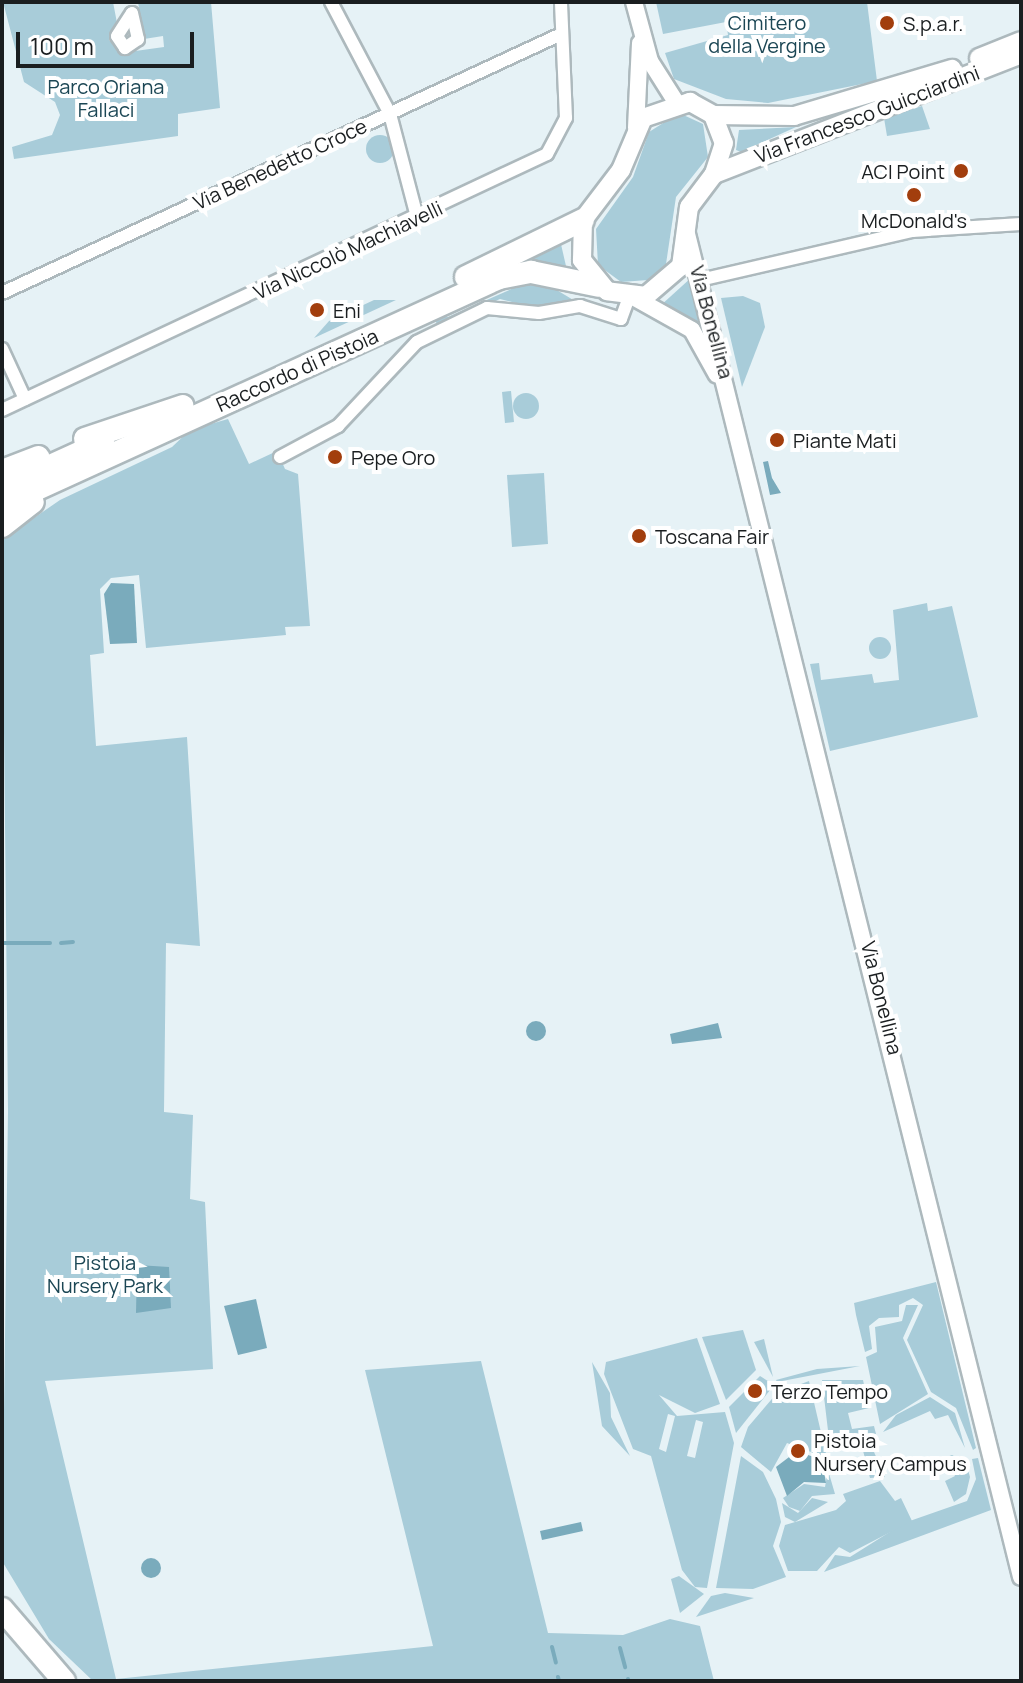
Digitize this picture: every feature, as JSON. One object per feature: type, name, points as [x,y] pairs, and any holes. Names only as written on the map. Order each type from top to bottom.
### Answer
[{"type":"highway","name":"Raccordo di Pistoia","points":[[2,488],[583,220]]},
{"type":"highway","name":"Raccordo di Pistoia","points":[[2,505],[505,276],[531,272],[599,286]]},
{"type":"highway","points":[[2,471],[183,406]]},
{"type":"highway","points":[[2,526],[104,459]]},
{"type":"highway","points":[[2,1609],[64,1681]]},
{"type":"main road","points":[[634,2],[640,34],[636,128],[621,170],[583,220],[579,251],[599,286],[632,297],[678,272],[685,225],[693,198],[714,174],[724,143],[713,115]]},
{"type":"main road","points":[[636,128],[652,110],[676,102],[640,34]]},
{"type":"main road","name":"Via Francesco Guicciardini","points":[[676,102],[713,115],[760,121],[817,112],[1021,41]]},
{"type":"main road","name":"Via Francesco Guicciardini","points":[[714,174],[1021,54]]},
{"type":"main road","name":"Via Bonellina","points":[[685,225],[738,420],[1021,1577]]},
{"type":"main road","name":"Via Bonellina","points":[[632,297],[697,335],[738,420]]},
{"type":"street","points":[[331,2],[390,114],[417,217]]},
{"type":"street","name":"Via Niccolò Machiavelli","points":[[2,410],[539,160],[558,142],[566,112],[557,36],[561,2]]},
{"type":"street","name":"Via Benedetto Croce","points":[[2,293],[557,36]]},
{"type":"street","points":[[700,280],[912,231],[1021,224]]},
{"type":"street","points":[[280,457],[338,426],[428,335],[500,304],[539,313],[580,306],[621,319],[632,297]]},
{"type":"street","points":[[2,349],[25,399]]},
{"type":"green space","name":"Parco Oriana Fallaci","points":[[3,2],[113,2],[117,23],[109,40],[121,53],[164,47],[163,36],[144,39],[138,2],[211,2],[220,108],[178,114],[178,136],[14,159],[12,147],[52,135],[60,115],[55,102],[24,82]]},
{"type":"green space","name":"Cimitero della Vergine","points":[[656,2],[867,2],[877,81],[768,103],[726,99],[674,79],[665,53],[728,35],[726,22],[663,34]]},
{"type":"green space","points":[[922,106],[930,129],[887,136],[884,118]]},
{"type":"green space","points":[[679,113],[703,124],[708,157],[676,197],[666,264],[648,280],[621,282],[598,265],[596,229],[633,177],[649,132]]},
{"type":"green space","points":[[796,127],[741,152],[736,150],[739,130]]},
{"type":"green space","points":[[380,135],[390,139],[394,149],[390,159],[380,163],[370,159],[366,149],[370,139]]},
{"type":"green space","points":[[560,240],[566,266],[514,261]]},
{"type":"green space","points":[[692,277],[703,329],[660,306]]},
{"type":"green space","points":[[523,284],[555,289],[575,301],[537,308],[500,299],[438,326],[433,316],[448,317]]},
{"type":"green space","points":[[743,296],[760,303],[765,327],[742,387],[721,298]]},
{"type":"green space","points":[[374,300],[396,300],[314,338],[329,321]]},
{"type":"green space","points":[[511,391],[514,422],[505,423],[502,392]]},
{"type":"green space","points":[[526,393],[535,397],[539,406],[535,415],[526,419],[517,415],[513,406],[517,397]]},
{"type":"green space","name":"Pistoia Nursery Park","points":[[228,419],[249,464],[277,451],[285,469],[298,474],[310,626],[285,627],[286,635],[146,648],[139,575],[111,578],[100,589],[104,653],[90,655],[96,746],[187,737],[200,946],[166,943],[164,1112],[193,1115],[190,1199],[205,1202],[213,1369],[45,1381],[116,1679],[433,1646],[365,1370],[481,1361],[548,1633],[623,1635],[670,1619],[700,1626],[714,1681],[93,1681],[49,1639],[2,1561],[8,1111],[2,540],[60,500],[172,447],[190,430]]},
{"type":"green space","points":[[544,473],[548,544],[512,547],[507,475]]},
{"type":"green space","points":[[927,603],[928,611],[952,606],[978,717],[830,751],[810,664],[819,663],[821,680],[872,674],[874,683],[899,680],[893,610]]},
{"type":"green space","points":[[880,637],[891,648],[880,659],[869,648]]},
{"type":"green space","points":[[936,1282],[976,1448],[973,1450],[956,1408],[931,1392],[907,1340],[923,1305],[913,1298],[899,1305],[899,1317],[879,1318],[869,1326],[872,1349],[865,1352],[856,1315],[854,1303]]},
{"type":"green space","points":[[906,1305],[918,1305],[903,1338],[928,1394],[880,1424],[866,1357],[877,1352],[875,1327],[902,1321]]},
{"type":"green space","points":[[743,1330],[756,1370],[726,1400],[702,1337]]},
{"type":"green space","points":[[697,1338],[720,1404],[695,1413],[659,1395],[677,1416],[725,1412],[734,1443],[707,1588],[695,1587],[682,1570],[651,1456],[633,1449],[604,1374],[606,1362]],"holes":[[[668,1414],[675,1416],[666,1452],[659,1449]],[[696,1420],[703,1422],[695,1458],[687,1456]]]},
{"type":"green space","points":[[764,1339],[773,1377],[754,1342]]},
{"type":"green space","points":[[592,1362],[610,1393],[611,1417],[630,1456],[602,1426]]},
{"type":"green space","points":[[860,1366],[777,1382],[776,1380],[817,1369]]},
{"type":"green space","points":[[760,1376],[774,1385],[736,1433],[729,1407]]},
{"type":"green space","points":[[822,1380],[863,1380],[869,1408],[848,1413],[852,1429],[874,1426],[876,1434],[867,1436],[885,1477],[870,1478],[859,1435],[829,1439]]},
{"type":"green space","points":[[809,1381],[827,1458],[787,1443],[771,1472],[741,1447],[748,1427],[777,1393]]},
{"type":"green space","points":[[930,1397],[955,1413],[965,1448],[948,1415],[935,1419],[930,1411],[883,1432],[896,1415]]},
{"type":"green space","points":[[952,1455],[966,1463],[970,1477],[966,1494],[954,1502],[945,1481],[955,1476],[947,1457]]},
{"type":"green space","points":[[741,1456],[763,1472],[776,1499],[781,1522],[773,1546],[786,1577],[753,1589],[716,1588]]},
{"type":"green space","points":[[978,1458],[991,1510],[824,1572],[835,1555],[850,1557],[904,1523],[967,1501],[976,1479],[972,1459]]},
{"type":"green space","points":[[828,1470],[835,1494],[812,1496],[800,1511],[789,1507],[783,1498],[804,1484],[825,1487]]},
{"type":"green space","points":[[880,1481],[895,1501],[901,1498],[912,1521],[850,1553],[839,1547],[817,1571],[788,1571],[779,1546],[785,1525],[836,1510],[846,1501],[843,1494]]},
{"type":"green space","points":[[812,1498],[828,1502],[795,1522],[785,1517],[782,1503],[798,1513]]},
{"type":"green space","points":[[679,1576],[704,1594],[680,1613],[671,1579]]},
{"type":"green space","points":[[725,1593],[754,1598],[696,1617],[711,1596]]},
{"type":"shaded area","points":[[768,461],[772,478],[781,493],[770,495],[763,462]]},
{"type":"shaded area","points":[[111,583],[134,584],[137,643],[110,644],[104,594]]},
{"type":"shaded area","points":[[532,1021],[540,1021],[546,1031],[540,1041],[532,1041],[526,1035],[526,1027]]},
{"type":"shaded area","points":[[718,1023],[722,1038],[672,1044],[670,1034]]},
{"type":"shaded area","points":[[137,1265],[169,1267],[171,1308],[136,1313]]},
{"type":"shaded area","points":[[256,1299],[267,1348],[238,1355],[224,1306]]},
{"type":"shaded area","points":[[797,1451],[822,1460],[826,1483],[804,1482],[787,1496],[776,1467]]},
{"type":"shaded area","points":[[581,1522],[583,1531],[542,1540],[540,1531]]},
{"type":"shaded area","points":[[151,1558],[158,1561],[161,1568],[158,1575],[151,1578],[144,1575],[141,1568],[144,1561]]},
{"type":"waterway","points":[[61,943],[73,942]]},
{"type":"waterway","points":[[2,943],[50,943]]},
{"type":"waterway","points":[[552,1647],[556,1663]]},
{"type":"waterway","points":[[620,1648],[625,1667]]},
{"type":"waterway","points":[[558,1677],[559,1681]]},
{"type":"place","name":"S.p.a.r.","points":[[887,23]]},
{"type":"place","name":"ACI Point","points":[[961,171]]},
{"type":"place","name":"McDonald's","points":[[914,195]]},
{"type":"place","name":"Eni","points":[[317,310]]},
{"type":"place","name":"Piante Mati","points":[[777,440]]},
{"type":"place","name":"Pepe Oro","points":[[335,457]]},
{"type":"place","name":"Toscana Fair","points":[[639,536]]},
{"type":"place","name":"Terzo Tempo","points":[[755,1391]]},
{"type":"place","name":"Pistoia Nursery Campus","points":[[798,1451]]}]
